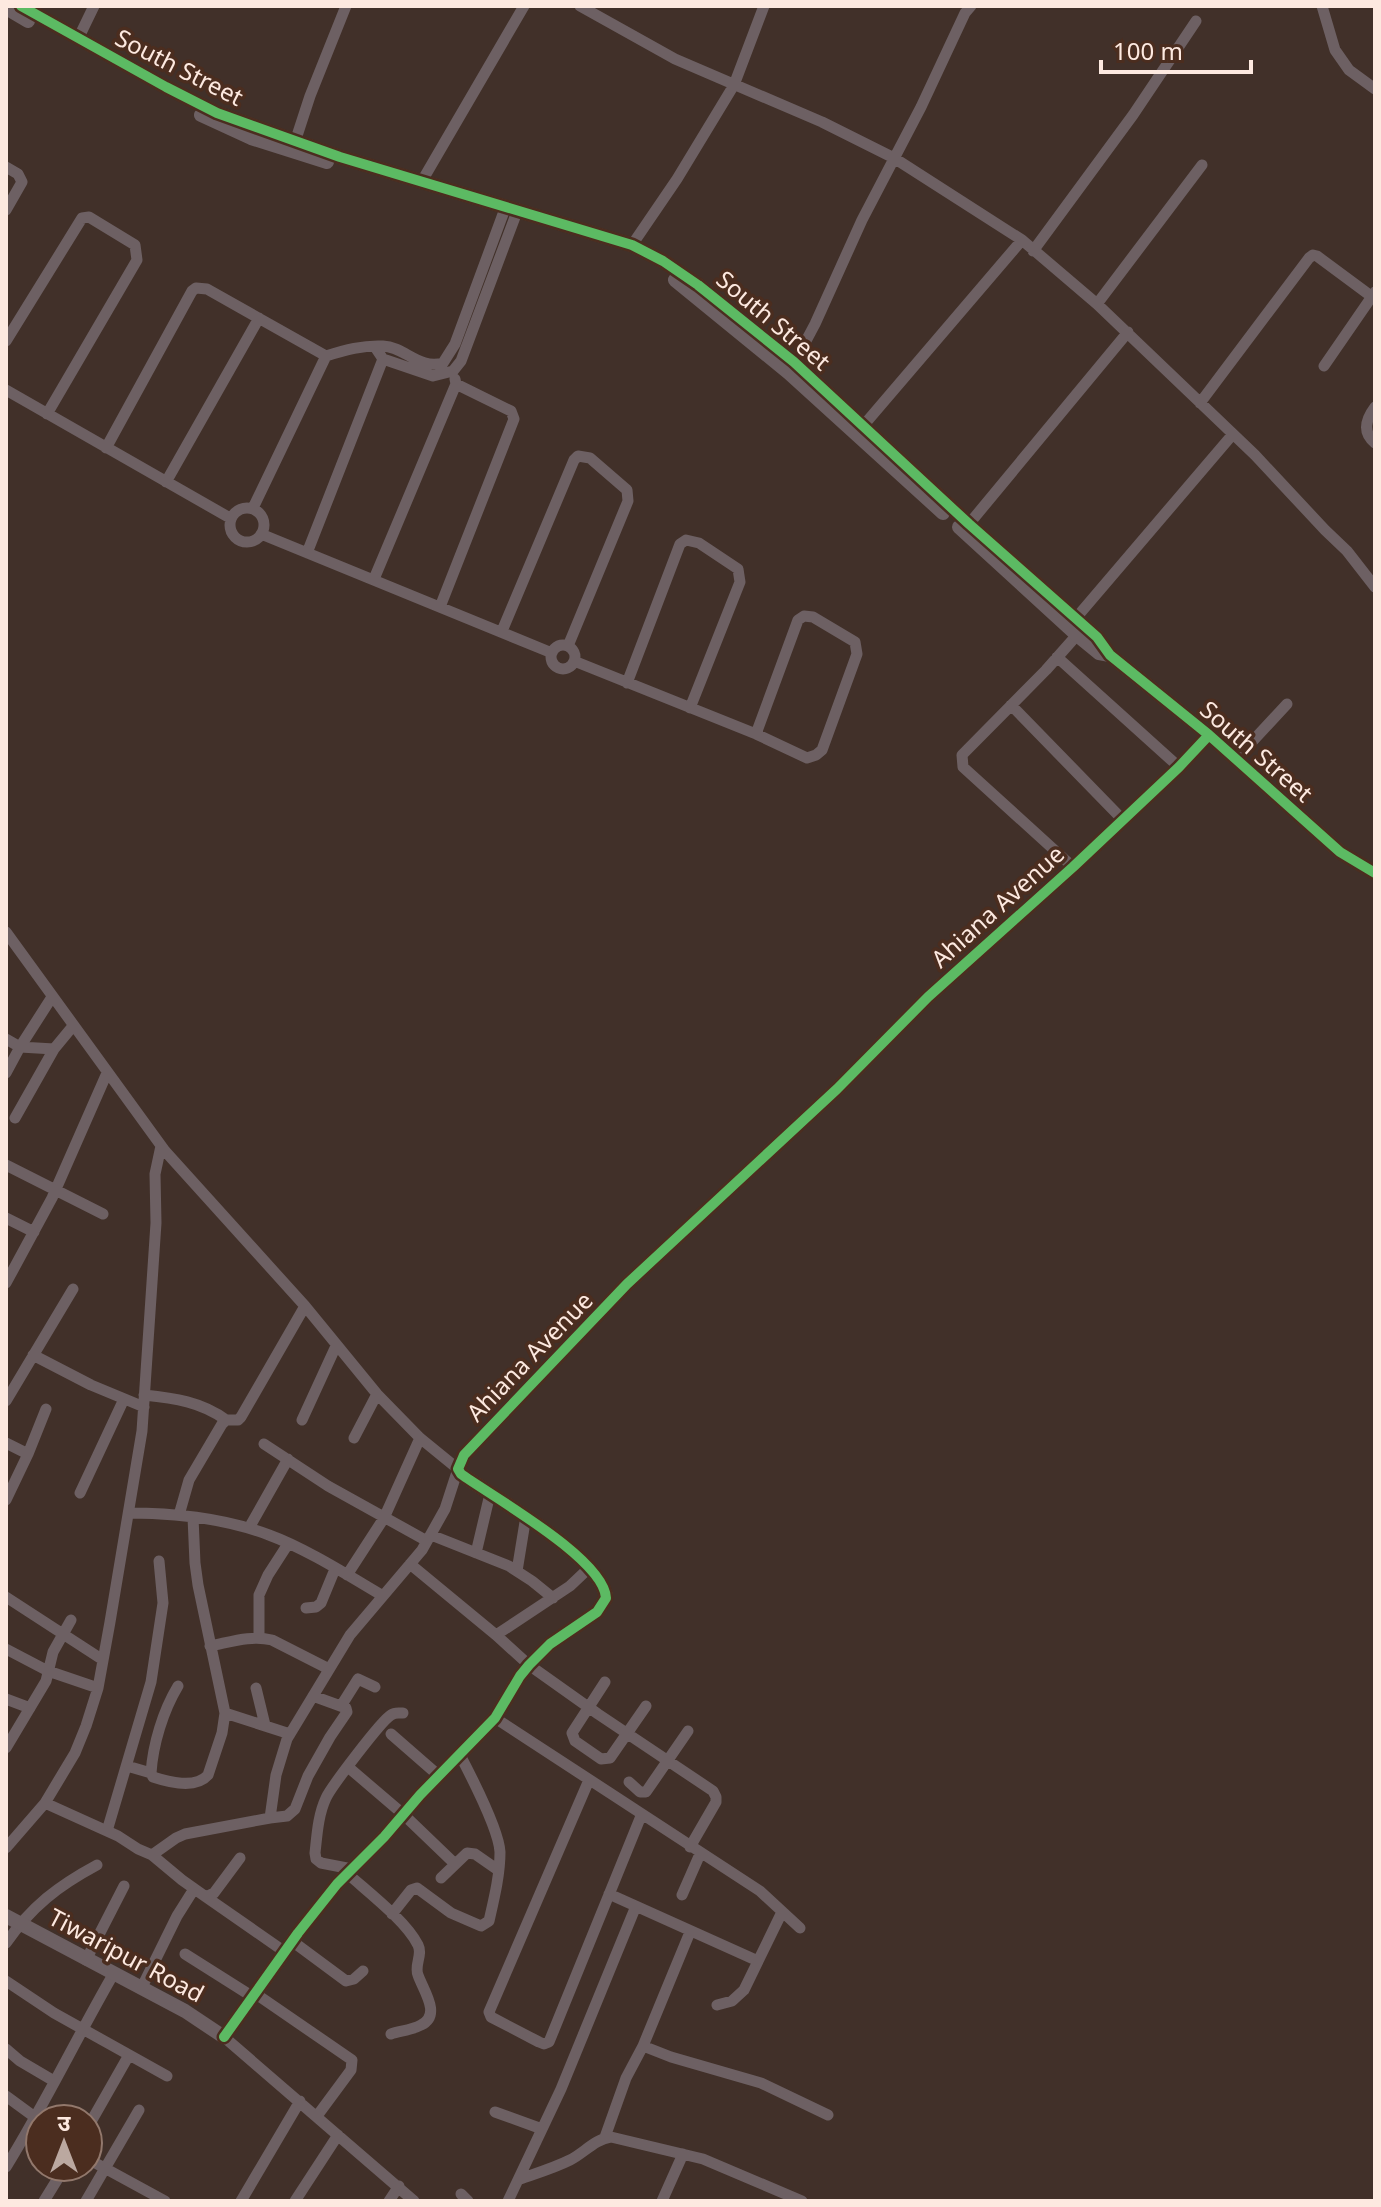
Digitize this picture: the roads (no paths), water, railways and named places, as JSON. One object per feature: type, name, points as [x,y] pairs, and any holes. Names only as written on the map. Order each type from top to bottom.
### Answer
[{"type":"street","points":[[78,39],[94,6]]},
{"type":"street","points":[[294,146],[310,96],[346,6]]},
{"type":"street","points":[[422,181],[524,6]]},
{"type":"street","points":[[580,6],[675,59],[822,122],[894,158],[1022,240],[1128,332],[1233,434],[1347,551],[1375,587]]},
{"type":"street","points":[[632,245],[677,179],[734,85],[764,6]]},
{"type":"street","points":[[792,368],[862,220],[971,6]]},
{"type":"street","points":[[1322,6],[1335,50],[1349,70],[1375,89]]},
{"type":"street","points":[[6,8],[24,10],[215,122],[251,138],[294,146],[510,212],[629,253],[662,271],[792,368],[1077,635],[1099,653],[1110,655]]},
{"type":"street","name":"South Street","points":[[24,10],[217,113],[294,146],[422,181],[510,212],[632,245],[663,261],[698,285],[863,426],[1097,637],[1110,655],[1209,735],[1340,852],[1375,873]]},
{"type":"street","points":[[1033,251],[1133,115],[1196,21]]},
{"type":"street","points":[[1097,304],[1202,165]]},
{"type":"street","points":[[6,167],[18,174],[22,182],[6,210]]},
{"type":"street","points":[[253,508],[326,356],[348,349],[382,346],[430,366],[443,363],[483,283],[510,212]]},
{"type":"street","points":[[6,341],[82,218],[89,217],[135,245],[137,260],[47,414]]},
{"type":"street","points":[[863,426],[1022,240]]},
{"type":"street","points":[[1200,403],[1313,255],[1374,296],[1324,366]]},
{"type":"street","points":[[375,347],[383,359],[433,376],[453,371],[461,361],[483,283]]},
{"type":"street","points":[[106,448],[196,288],[207,289],[326,356]]},
{"type":"street","points":[[166,482],[259,318]]},
{"type":"street","points":[[969,524],[1128,332]]},
{"type":"street","points":[[307,553],[383,359]]},
{"type":"street","points":[[374,579],[456,384],[453,371]]},
{"type":"street","points":[[440,607],[514,419],[511,411],[456,384]]},
{"type":"street","points":[[6,390],[230,518]]},
{"type":"street","points":[[1375,407],[1366,424],[1369,438],[1375,443]]},
{"type":"street","points":[[1076,618],[1233,434]]},
{"type":"street","points":[[502,631],[574,460],[585,456],[627,490],[628,501],[568,646]]},
{"type":"street","points":[[253,508],[262,516],[264,528],[251,541],[238,540],[230,530],[230,518],[240,509],[253,508]]},
{"type":"street","points":[[261,534],[552,653]]},
{"type":"street","points":[[627,683],[680,544],[686,540],[699,543],[738,569],[740,582],[690,708]]},
{"type":"street","points":[[574,661],[756,734],[807,758],[820,753],[857,654],[855,642],[813,617],[804,616],[798,620],[756,734]]},
{"type":"street","points":[[1073,867],[963,767],[962,755],[1077,635]]},
{"type":"street","points":[[558,646],[568,646],[574,653],[574,661],[567,668],[561,668],[553,663],[552,653],[558,646]]},
{"type":"street","points":[[1057,657],[1179,767]]},
{"type":"street","points":[[1236,759],[1287,704]]},
{"type":"street","points":[[1011,705],[1123,820]]},
{"type":"street","name":"Ahiana Avenue","points":[[458,1469],[464,1455],[627,1284],[829,1097],[928,997],[1123,820],[1209,735]]},
{"type":"street","points":[[6,932],[161,1146],[305,1306],[377,1394],[461,1474],[526,1516],[589,1568],[606,1590],[606,1598],[597,1612],[550,1644],[529,1665],[495,1718],[438,1775],[350,1872],[289,1946],[224,2037],[414,2201]]},
{"type":"street","points":[[6,1073],[52,997]]},
{"type":"street","points":[[15,1118],[54,1049],[73,1026]]},
{"type":"street","points":[[6,1039],[20,1047],[54,1049]]},
{"type":"street","points":[[7,1279],[55,1190],[107,1073]]},
{"type":"street","points":[[8,1841],[45,1803],[75,1753],[98,1688],[142,1431],[156,1223],[155,1174],[161,1146]]},
{"type":"street","points":[[6,1165],[103,1214]]},
{"type":"street","points":[[6,1218],[34,1232]]},
{"type":"street","points":[[6,1401],[73,1289]]},
{"type":"street","points":[[33,1355],[124,1399],[190,1402],[234,1421],[241,1417],[305,1306]]},
{"type":"street","points":[[302,1420],[336,1346]]},
{"type":"street","points":[[354,1438],[377,1394]]},
{"type":"street","points":[[80,1493],[124,1399]]},
{"type":"street","points":[[6,1500],[46,1409]]},
{"type":"street","points":[[179,1515],[195,1468],[226,1420]]},
{"type":"street","points":[[347,1575],[384,1518],[420,1438]]},
{"type":"street","points":[[6,1443],[28,1454]]},
{"type":"street","points":[[264,1444],[384,1518],[517,1571],[553,1598]]},
{"type":"street","points":[[249,1528],[288,1459]]},
{"type":"street","points":[[270,1818],[276,1775],[290,1734],[350,1635],[429,1538],[445,1509],[458,1469]]},
{"type":"street","points":[[476,1553],[490,1494]]},
{"type":"street","points":[[129,1513],[179,1515],[249,1528],[288,1544],[383,1596]]},
{"type":"street","points":[[517,1571],[526,1516]]},
{"type":"street","points":[[127,1766],[151,1773],[157,1779],[174,1782],[204,1780],[222,1733],[225,1713],[195,1563],[193,1517]]},
{"type":"street","points":[[259,1638],[259,1595],[288,1544]]},
{"type":"street","points":[[107,1831],[151,1682],[162,1616],[163,1589],[159,1561]]},
{"type":"street","points":[[410,1564],[529,1665],[713,1791],[716,1802],[695,1850],[682,1895]]},
{"type":"street","points":[[496,1635],[570,1586],[589,1568]]},
{"type":"street","points":[[306,1608],[321,1603],[335,1569]]},
{"type":"street","points":[[6,1597],[103,1660]]},
{"type":"street","points":[[6,1748],[46,1681],[53,1652],[71,1620]]},
{"type":"street","points":[[210,1646],[259,1638],[272,1640],[329,1669]]},
{"type":"street","points":[[6,1649],[48,1671],[98,1688]]},
{"type":"street","points":[[341,1706],[356,1681],[361,1679],[375,1687]]},
{"type":"street","points":[[605,1682],[572,1733],[575,1741],[601,1759],[610,1758],[646,1706]]},
{"type":"street","points":[[151,1773],[160,1725],[178,1686]]},
{"type":"street","points":[[256,1688],[265,1725]]},
{"type":"street","points":[[152,1855],[185,1834],[287,1816],[295,1809],[308,1776],[347,1712],[346,1708],[313,1696]]},
{"type":"street","points":[[6,1699],[30,1708]]},
{"type":"street","points":[[225,1713],[290,1734]]},
{"type":"street","points":[[391,2034],[421,2026],[431,2011],[416,1970],[420,1955],[418,1946],[392,1914],[350,1872],[321,1863],[315,1853],[326,1797],[388,1717],[403,1713]]},
{"type":"street","points":[[495,1718],[760,1891],[800,1928]]},
{"type":"street","points":[[629,1782],[640,1792],[646,1792],[688,1731]]},
{"type":"street","points":[[391,1734],[438,1775]]},
{"type":"street","points":[[392,1914],[411,1890],[417,1888],[461,1919],[484,1926],[489,1921],[498,1870],[499,1843],[459,1753]]},
{"type":"street","points":[[348,1767],[454,1863]]},
{"type":"street","points":[[589,1780],[489,2012],[491,2017],[539,2042],[549,2042],[641,1816]]},
{"type":"street","points":[[45,1803],[152,1855],[206,1897],[346,1981],[363,1971]]},
{"type":"street","points":[[441,1878],[463,1854],[470,1852],[498,1870]]},
{"type":"street","points":[[206,1897],[214,1893],[240,1858]]},
{"type":"street","points":[[6,1943],[52,1892],[97,1865]]},
{"type":"street","points":[[86,1960],[124,1886]]},
{"type":"street","points":[[142,1987],[194,1889]]},
{"type":"street","points":[[609,1894],[758,1961]]},
{"type":"street","points":[[508,2201],[561,2089],[636,1906]]},
{"type":"street","points":[[717,2005],[738,1998],[744,1990],[782,1912]]},
{"type":"street","name":"Tiwaripur Road","points":[[6,1916],[142,1987],[224,2037]]},
{"type":"street","points":[[520,2179],[567,2162],[605,2137],[626,2078],[643,2046],[690,1932]]},
{"type":"street","points":[[185,1954],[352,2060],[351,2070],[317,2116]]},
{"type":"street","points":[[45,2103],[82,2028],[114,1973]]},
{"type":"street","points":[[6,1981],[54,2013],[167,2076]]},
{"type":"street","points":[[643,2046],[761,2083],[828,2115]]},
{"type":"street","points":[[6,2049],[54,2081]]},
{"type":"street","points":[[102,2103],[129,2055]]},
{"type":"street","points":[[6,2096],[24,2113]]},
{"type":"street","points":[[241,2201],[300,2101]]},
{"type":"street","points":[[139,2110],[104,2169],[143,2196],[165,2201]]},
{"type":"street","points":[[495,2112],[542,2129]]},
{"type":"street","points":[[297,2200],[338,2135]]},
{"type":"street","points":[[605,2137],[683,2154],[734,2171],[802,2201]]},
{"type":"street","points":[[6,2167],[10,2150]]},
{"type":"street","points":[[662,2201],[683,2154]]},
{"type":"street","points":[[44,2201],[55,2183]]},
{"type":"street","points":[[86,2201],[96,2183]]},
{"type":"street","points":[[389,2201],[399,2186]]}]
